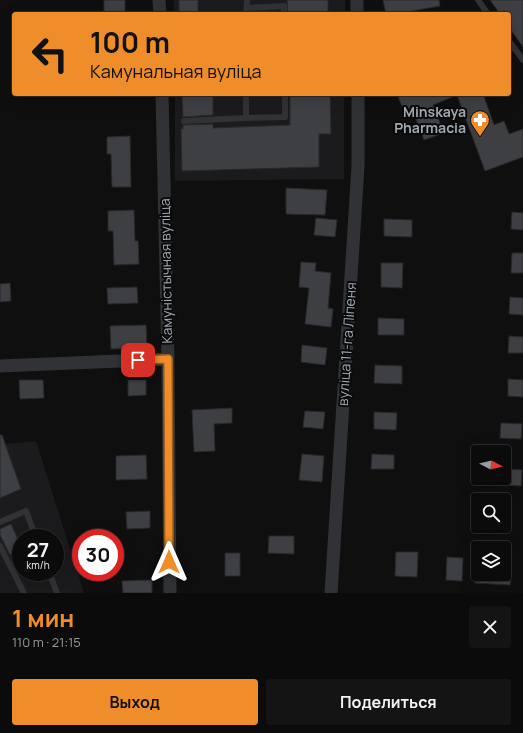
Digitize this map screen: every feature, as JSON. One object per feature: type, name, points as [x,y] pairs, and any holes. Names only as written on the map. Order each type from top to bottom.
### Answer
[{"type":"street","points":[[159,0],[160,12]]},
{"type":"street","points":[[357,0],[357,12]]},
{"type":"street","name":"Камуністычная вуліца","points":[[162,96],[168,359],[170,593]]},
{"type":"street","name":"вуліца 11-га Ліпеня","points":[[331,593],[358,166],[358,96]]},
{"type":"street","points":[[0,366],[168,359]]},
{"type":"lane","points":[[247,0],[246,11],[284,6],[284,12]]},
{"type":"lane","points":[[478,0],[487,12]]},
{"type":"lane","points":[[511,44],[523,60]]},
{"type":"lane","points":[[246,96],[246,118]]},
{"type":"lane","points":[[184,121],[285,118],[285,96]]},
{"type":"lane","points":[[0,522],[26,511],[33,529]]},
{"type":"lane","points":[[0,546],[24,593]]},
{"type":"lane","points":[[52,581],[57,593]]},
{"type":"shaded area","points":[[174,0],[345,0],[345,12],[174,12]]},
{"type":"shaded area","points":[[175,96],[344,96],[344,179],[175,181]]},
{"type":"shaded area","points":[[36,441],[64,529],[12,529],[12,581],[64,581],[64,530],[72,555],[72,581],[80,581],[84,593],[0,593],[0,447],[5,444]]},
{"type":"building","points":[[104,0],[125,0],[125,12],[104,12]]},
{"type":"building","points":[[179,0],[198,0],[198,12],[179,12]]},
{"type":"building","points":[[287,0],[328,0],[328,12],[288,12]]},
{"type":"building","points":[[383,0],[439,0],[440,6],[406,12],[386,12]]},
{"type":"building","points":[[490,0],[523,0],[523,47],[511,30],[511,12],[499,12]]},
{"type":"building","points":[[182,96],[213,96],[213,115],[183,117]]},
{"type":"building","points":[[290,96],[330,96],[331,134],[319,134],[319,167],[182,171],[181,129],[183,129],[183,125],[213,124],[213,128],[290,125]]},
{"type":"building","points":[[398,96],[455,96],[433,105],[444,133],[424,140],[413,111],[405,114]]},
{"type":"building","points":[[457,96],[484,96],[494,125],[504,121],[509,134],[523,129],[523,157],[485,171]]},
{"type":"building","points":[[130,136],[131,187],[112,187],[111,154],[107,154],[107,137]]},
{"type":"building","points":[[286,188],[327,190],[325,215],[286,214]]},
{"type":"building","points":[[134,210],[135,241],[138,241],[139,264],[114,265],[113,231],[108,231],[108,211]]},
{"type":"building","points":[[512,212],[523,213],[523,230],[511,229]]},
{"type":"building","points":[[316,218],[337,220],[335,237],[314,235]]},
{"type":"building","points":[[384,219],[412,220],[412,237],[384,236]]},
{"type":"building","points":[[512,253],[523,253],[523,273],[511,273]]},
{"type":"building","points":[[301,262],[316,263],[315,271],[331,273],[328,308],[333,309],[331,327],[305,324],[309,288],[299,287]]},
{"type":"building","points":[[381,263],[403,263],[402,288],[381,287]]},
{"type":"building","points":[[10,283],[11,301],[0,302],[0,284]]},
{"type":"building","points":[[137,287],[138,303],[108,304],[107,288]]},
{"type":"building","points":[[510,297],[523,298],[523,315],[509,314]]},
{"type":"building","points":[[378,318],[404,319],[404,335],[378,335]]},
{"type":"building","points":[[146,325],[147,348],[111,349],[110,326]]},
{"type":"building","points":[[509,336],[523,337],[523,353],[508,353]]},
{"type":"building","points":[[302,345],[327,348],[325,365],[301,362]]},
{"type":"building","points":[[375,365],[402,366],[402,384],[374,383]]},
{"type":"building","points":[[508,379],[523,380],[523,397],[508,396]]},
{"type":"building","points":[[19,380],[43,380],[44,398],[20,399]]},
{"type":"building","points":[[128,380],[146,380],[146,395],[128,396]]},
{"type":"building","points":[[232,408],[232,423],[214,424],[215,451],[194,452],[192,410]]},
{"type":"building","points":[[305,411],[325,412],[323,429],[303,427]]},
{"type":"building","points":[[374,412],[397,413],[396,430],[374,429]]},
{"type":"building","points":[[501,423],[522,424],[521,439],[500,438]]},
{"type":"building","points":[[0,435],[2,435],[21,489],[0,498]]},
{"type":"building","points":[[302,454],[324,456],[322,482],[299,480]]},
{"type":"building","points":[[372,454],[394,455],[394,469],[371,469]]},
{"type":"building","points":[[146,455],[147,479],[116,480],[116,456]]},
{"type":"building","points":[[511,469],[522,470],[521,486],[504,485],[511,485]]},
{"type":"building","points":[[150,511],[150,528],[127,529],[126,512]]},
{"type":"building","points":[[11,524],[13,529],[12,529],[12,554],[10,555],[0,535],[0,529]]},
{"type":"building","points":[[269,536],[294,536],[294,554],[268,553]]},
{"type":"building","points":[[396,552],[418,552],[417,577],[395,576]]},
{"type":"building","points":[[225,553],[240,553],[240,576],[225,576]]},
{"type":"building","points":[[447,557],[463,558],[462,581],[446,580]]},
{"type":"building","points":[[152,580],[152,593],[123,593],[122,581]]},
{"type":"building","points":[[475,581],[510,581],[510,585],[475,583]]},
{"type":"place","name":"Minskaya Pharmacia","points":[[480,137]]},
{"type":"route","points":[[138,360],[168,359],[169,562]]}]
